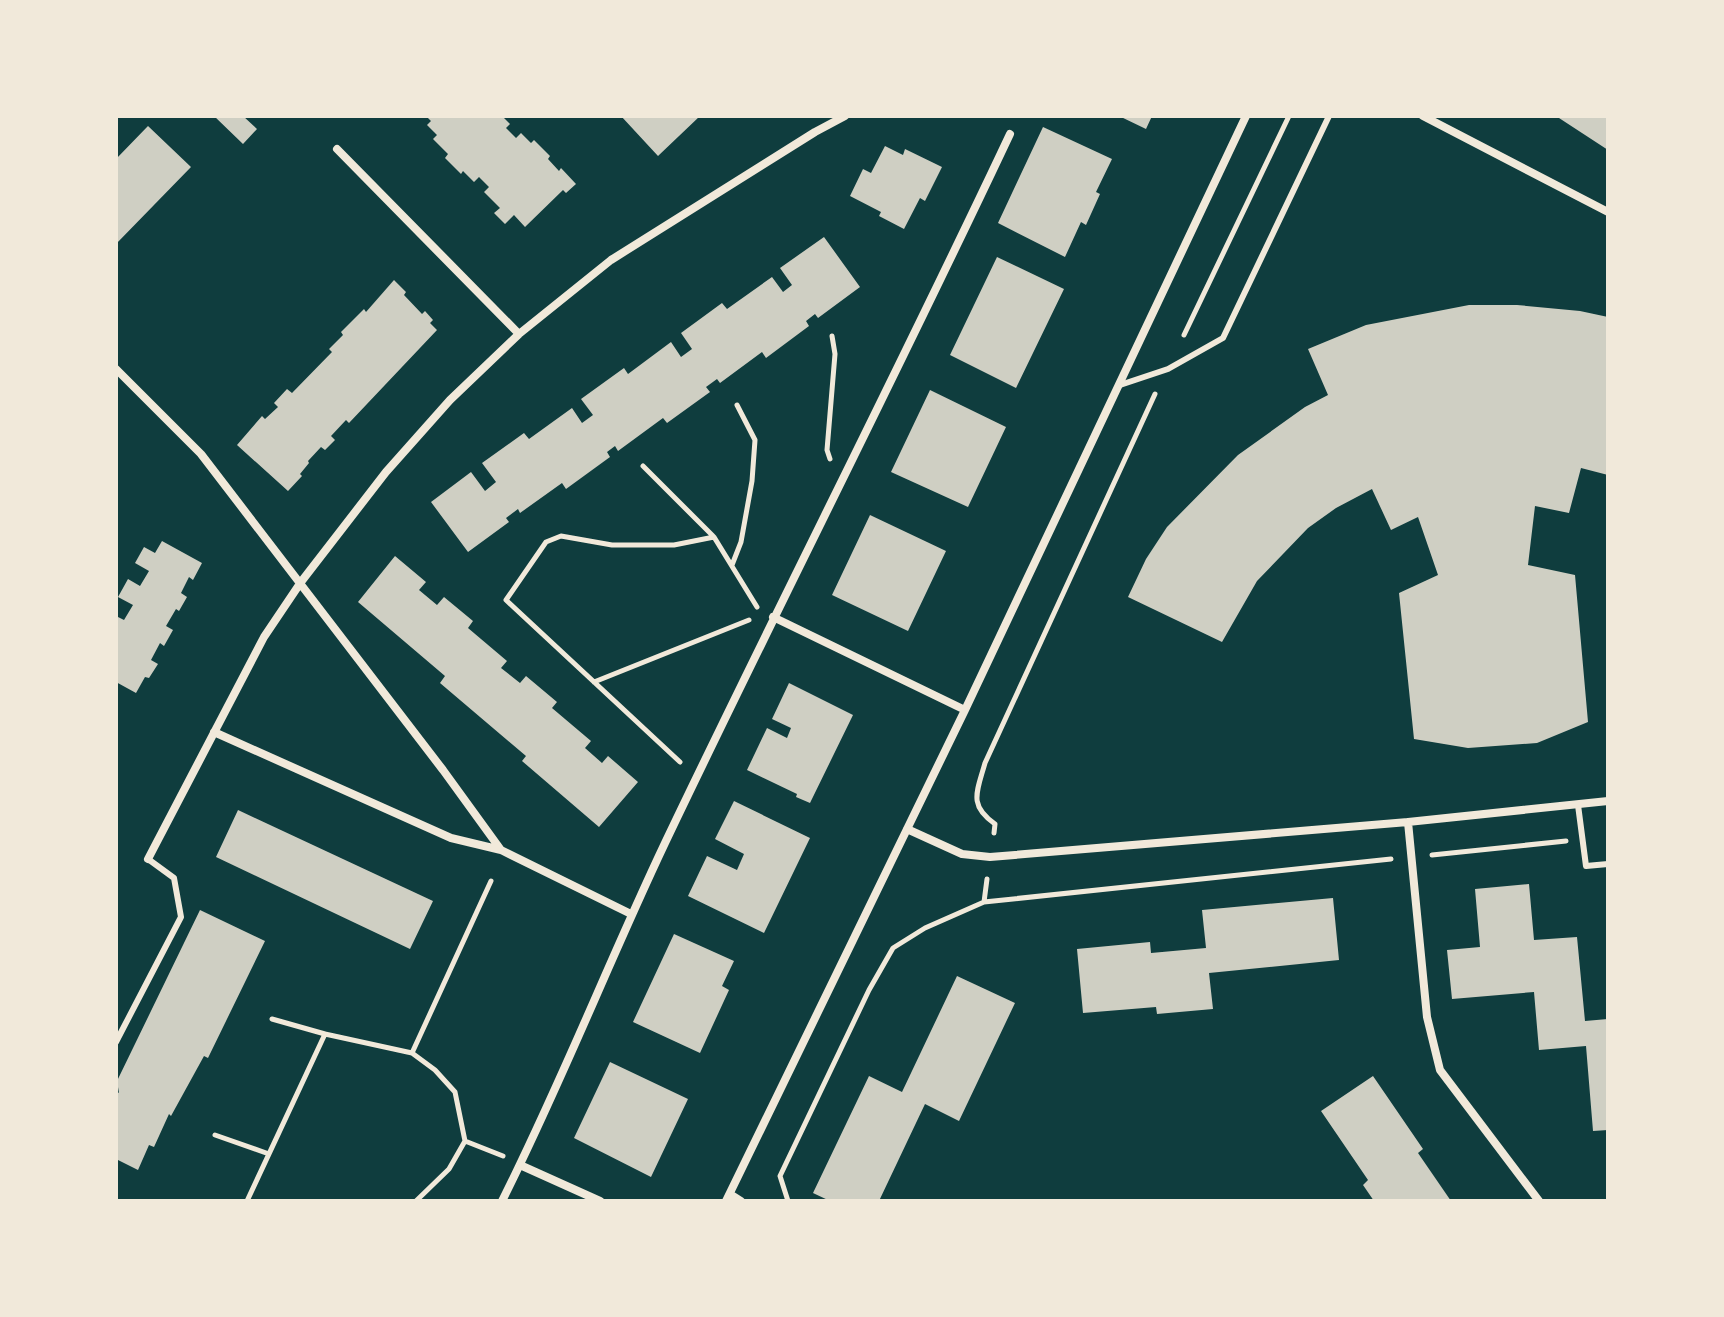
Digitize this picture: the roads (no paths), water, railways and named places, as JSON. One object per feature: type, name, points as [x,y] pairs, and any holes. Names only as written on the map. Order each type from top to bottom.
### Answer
[{"type":"street","points":[[148,859],[264,637],[301,582],[386,472],[450,400],[519,334],[611,260],[845,116]]},
{"type":"street","points":[[741,1201],[728,1198],[965,710],[1246,116]]},
{"type":"street","points":[[1423,116],[1608,212]]},
{"type":"street","points":[[502,1201],[631,914],[773,617],[936,292],[1010,134]]},
{"type":"street","points":[[337,149],[519,334]]},
{"type":"street","points":[[116,369],[201,454],[301,582],[501,850]]},
{"type":"street","points":[[773,617],[965,710]]},
{"type":"street","points":[[214,732],[451,838],[501,850],[631,914]]},
{"type":"street","points":[[907,829],[962,854],[990,857],[1408,822],[1608,801]]},
{"type":"street","points":[[1408,822],[1427,1017],[1440,1070],[1539,1201]]},
{"type":"street","points":[[520,1165],[600,1201]]},
{"type":"lane","points":[[1120,385],[1168,369],[1223,338],[1329,116]]},
{"type":"lane","points":[[1578,805],[1586,866],[1608,864]]},
{"type":"lane","points":[[116,1042],[181,917],[174,878],[148,859]]}]
